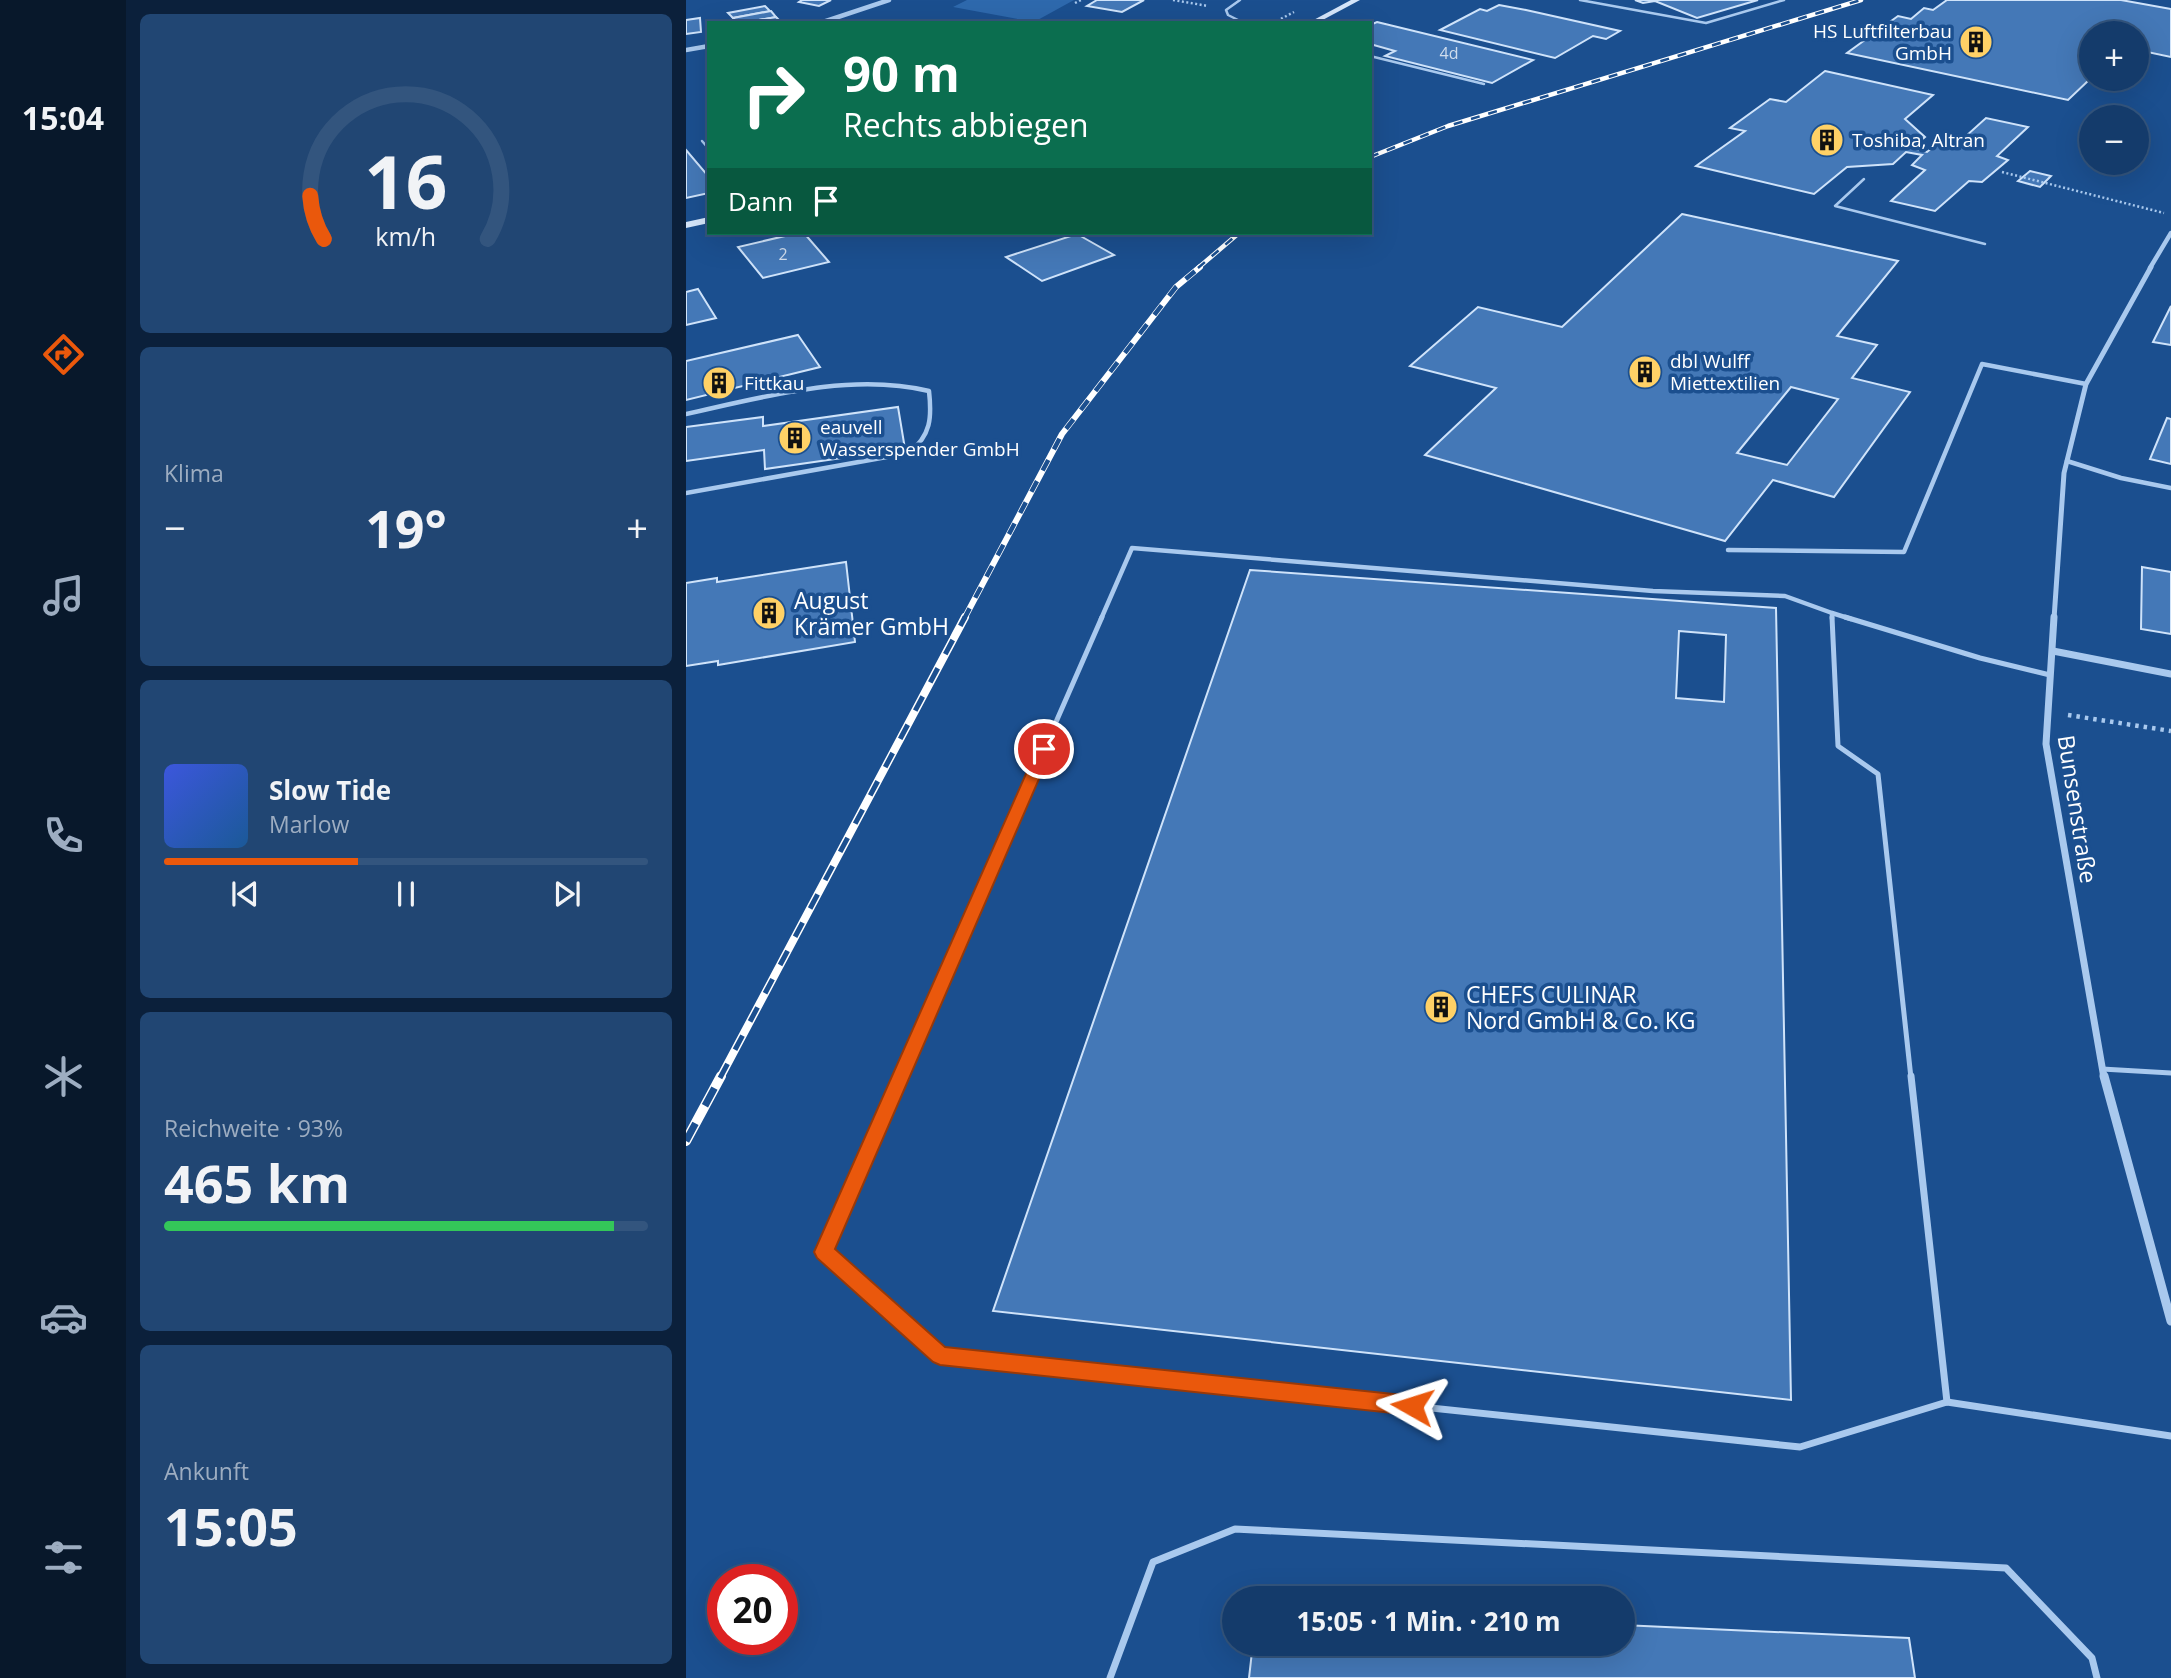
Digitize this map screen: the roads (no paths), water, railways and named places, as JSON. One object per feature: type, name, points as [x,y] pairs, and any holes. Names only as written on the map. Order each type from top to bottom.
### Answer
[{"type":"main road","points":[[1315,21],[1356,0]]},
{"type":"main road","points":[[686,225],[707,220]]},
{"type":"street","points":[[826,21],[889,0]]},
{"type":"street","points":[[686,50],[707,46]]},
{"type":"street","name":"Bunsenstraße","points":[[2171,233],[2086,384],[2064,473],[2046,744],[2102,1069],[2171,1321]]},
{"type":"street","points":[[2053,651],[2171,674]]},
{"type":"lane","points":[[1239,21],[1228,16],[1226,9],[1240,0]]},
{"type":"lane","points":[[1580,0],[1706,23],[1784,0]]},
{"type":"lane","points":[[1372,57],[1484,85]]},
{"type":"lane","points":[[702,141],[707,147]]},
{"type":"lane","points":[[1864,178],[1835,206],[1985,244]]},
{"type":"lane","points":[[1728,550],[1904,552],[1982,364],[2086,384]]},
{"type":"lane","points":[[686,414],[765,397],[889,384],[914,386],[929,391],[932,424],[923,442],[909,453],[686,493]]},
{"type":"lane","points":[[2067,461],[2121,478],[2171,488]]},
{"type":"lane","points":[[2050,675],[1832,613],[1785,596],[1653,592],[1132,548],[824,1252],[940,1356],[1800,1447],[1947,1402],[2171,1436]]},
{"type":"lane","points":[[1832,613],[1838,746],[1878,774],[1947,1402]]},
{"type":"lane","points":[[2102,1069],[2171,1073]]},
{"type":"lane","points":[[1110,1678],[1153,1562],[1235,1529],[2006,1568],[2092,1658],[2097,1678]]},
{"type":"railway","points":[[1372,156],[1448,126],[1861,0]]},
{"type":"railway","points":[[1198,268],[1237,235]]},
{"type":"railway","points":[[964,619],[1062,434],[1176,287],[1200,267]]},
{"type":"railway","points":[[720,1078],[965,617]]},
{"type":"railway","points":[[686,1141],[721,1076]]},
{"type":"place","name":"HS Luftfilterbau GmbH","points":[[1976,42]]},
{"type":"place","name":"Toshiba, Altran","points":[[1827,140]]},
{"type":"place","name":"dbl Wulff Miettextilien","points":[[1645,372]]},
{"type":"place","name":"Fittkau","points":[[719,383]]},
{"type":"place","name":"eauvell Wasserspender GmbH","points":[[795,438]]},
{"type":"place","name":"August Krämer GmbH","points":[[769,613]]},
{"type":"place","name":"CHEFS CULINAR Nord GmbH & Co. KG","points":[[1441,1007]]}]
